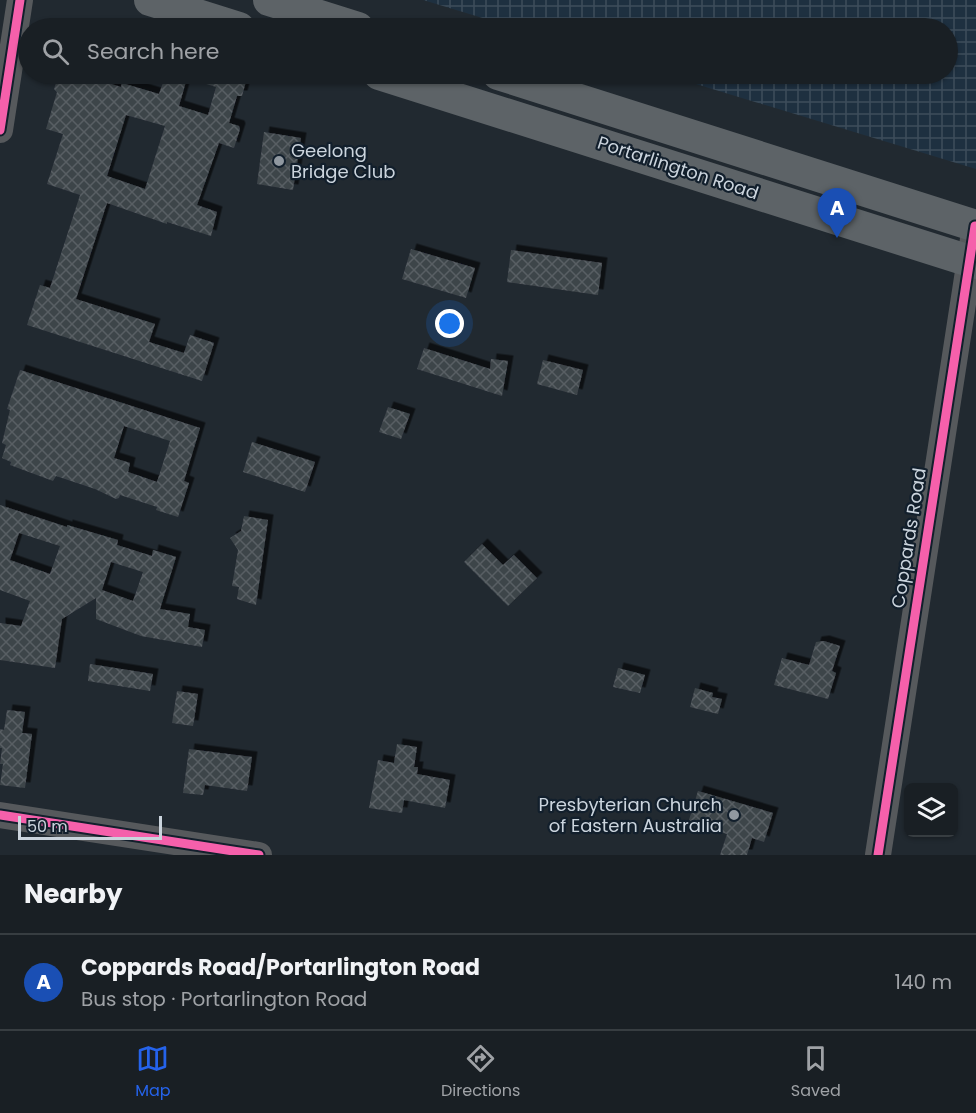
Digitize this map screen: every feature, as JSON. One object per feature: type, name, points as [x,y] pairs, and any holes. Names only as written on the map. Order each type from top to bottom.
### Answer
[{"type":"main road","points":[[150,0],[207,18]]},
{"type":"main road","points":[[269,0],[326,18]]},
{"type":"main road","name":"Portarlington Road","points":[[411,84],[973,262]]},
{"type":"main road","name":"Portarlington Road","points":[[529,84],[976,226]]},
{"type":"street","points":[[0,130],[20,0]]},
{"type":"street","name":"Coppards Road","points":[[878,855],[973,262],[976,226]]},
{"type":"street","points":[[0,816],[259,855]]},
{"type":"shaded area","points":[[423,0],[976,0],[976,169],[696,84],[958,84],[958,18],[483,18]]},
{"type":"building","points":[[56,84],[111,84],[121,87],[122,84],[125,84],[159,94],[162,84],[185,84],[179,106],[208,115],[216,87],[206,84],[245,84],[242,96],[237,96],[229,123],[239,126],[240,129],[234,148],[219,143],[197,205],[217,212],[211,236],[167,222],[167,224],[107,203],[76,299],[155,324],[149,342],[184,353],[190,335],[214,343],[202,381],[27,325],[40,285],[50,288],[80,195],[47,184],[63,134],[46,129],[57,92],[54,89]],"holes":[[[126,115],[165,126],[145,189],[107,176]]]},
{"type":"building","name":"Geelong Bridge Club","points":[[264,132],[301,138],[293,190],[257,184]]},
{"type":"building","points":[[411,249],[475,268],[466,298],[402,279]]},
{"type":"building","points":[[511,250],[602,263],[598,295],[507,282]]},
{"type":"building","points":[[424,348],[490,369],[491,359],[508,361],[502,396],[417,369]]},
{"type":"building","points":[[543,360],[583,370],[577,395],[537,384]]},
{"type":"building","points":[[20,370],[200,428],[184,481],[189,483],[178,517],[156,510],[157,507],[120,495],[116,499],[95,489],[56,476],[53,481],[10,465],[11,462],[2,458],[6,445],[2,443],[10,410],[7,409]],"holes":[[[124,426],[170,441],[157,482],[128,472],[130,463],[114,458]]]},
{"type":"building","points":[[388,407],[410,414],[401,439],[379,432]]},
{"type":"building","points":[[252,442],[315,462],[305,492],[243,472]]},
{"type":"building","points":[[0,505],[67,527],[67,525],[118,540],[117,545],[152,556],[153,550],[176,557],[160,609],[190,614],[188,627],[205,630],[202,647],[141,636],[96,619],[96,598],[62,619],[55,668],[0,660],[0,623],[21,626],[30,601],[0,590]],"holes":[[[19,533],[60,546],[50,574],[10,560]],[[111,562],[143,572],[133,601],[102,590]]]},
{"type":"building","points":[[244,516],[268,520],[256,605],[237,599],[239,587],[232,586],[238,550],[230,538],[241,531]]},
{"type":"building","points":[[482,544],[503,565],[514,555],[537,578],[508,606],[464,562]]},
{"type":"building","points":[[824,641],[840,646],[832,671],[836,673],[828,699],[774,685],[782,658],[809,665],[816,642]]},
{"type":"building","points":[[90,664],[153,674],[150,691],[88,681]]},
{"type":"building","points":[[618,668],[645,675],[640,693],[613,687]]},
{"type":"building","points":[[695,688],[713,693],[712,697],[722,699],[718,714],[690,707]]},
{"type":"building","points":[[177,691],[198,694],[193,726],[172,723]]},
{"type":"building","points":[[7,710],[25,712],[22,733],[32,734],[25,788],[0,785],[3,764],[0,764],[2,748],[0,748],[0,729],[4,730]]},
{"type":"building","points":[[397,744],[417,747],[414,767],[418,767],[417,774],[450,780],[445,808],[404,800],[402,813],[369,808],[378,760],[394,763]]},
{"type":"building","points":[[189,749],[252,757],[247,791],[205,785],[203,795],[183,793]]},
{"type":"building","points":[[698,791],[773,813],[764,842],[752,838],[747,855],[720,855],[727,834],[688,823]]},
{"type":"cycle path","points":[[0,130],[20,0]]},
{"type":"cycle path","points":[[878,855],[975,226]]},
{"type":"cycle path","points":[[0,815],[259,855]]},
{"type":"place","name":"Geelong Bridge Club","points":[[279,161]]},
{"type":"place","name":"Coppards Road/Portarlington Road","points":[[837,238]]},
{"type":"place","name":"Presbyterian Church of Eastern Australia","points":[[734,815]]}]
